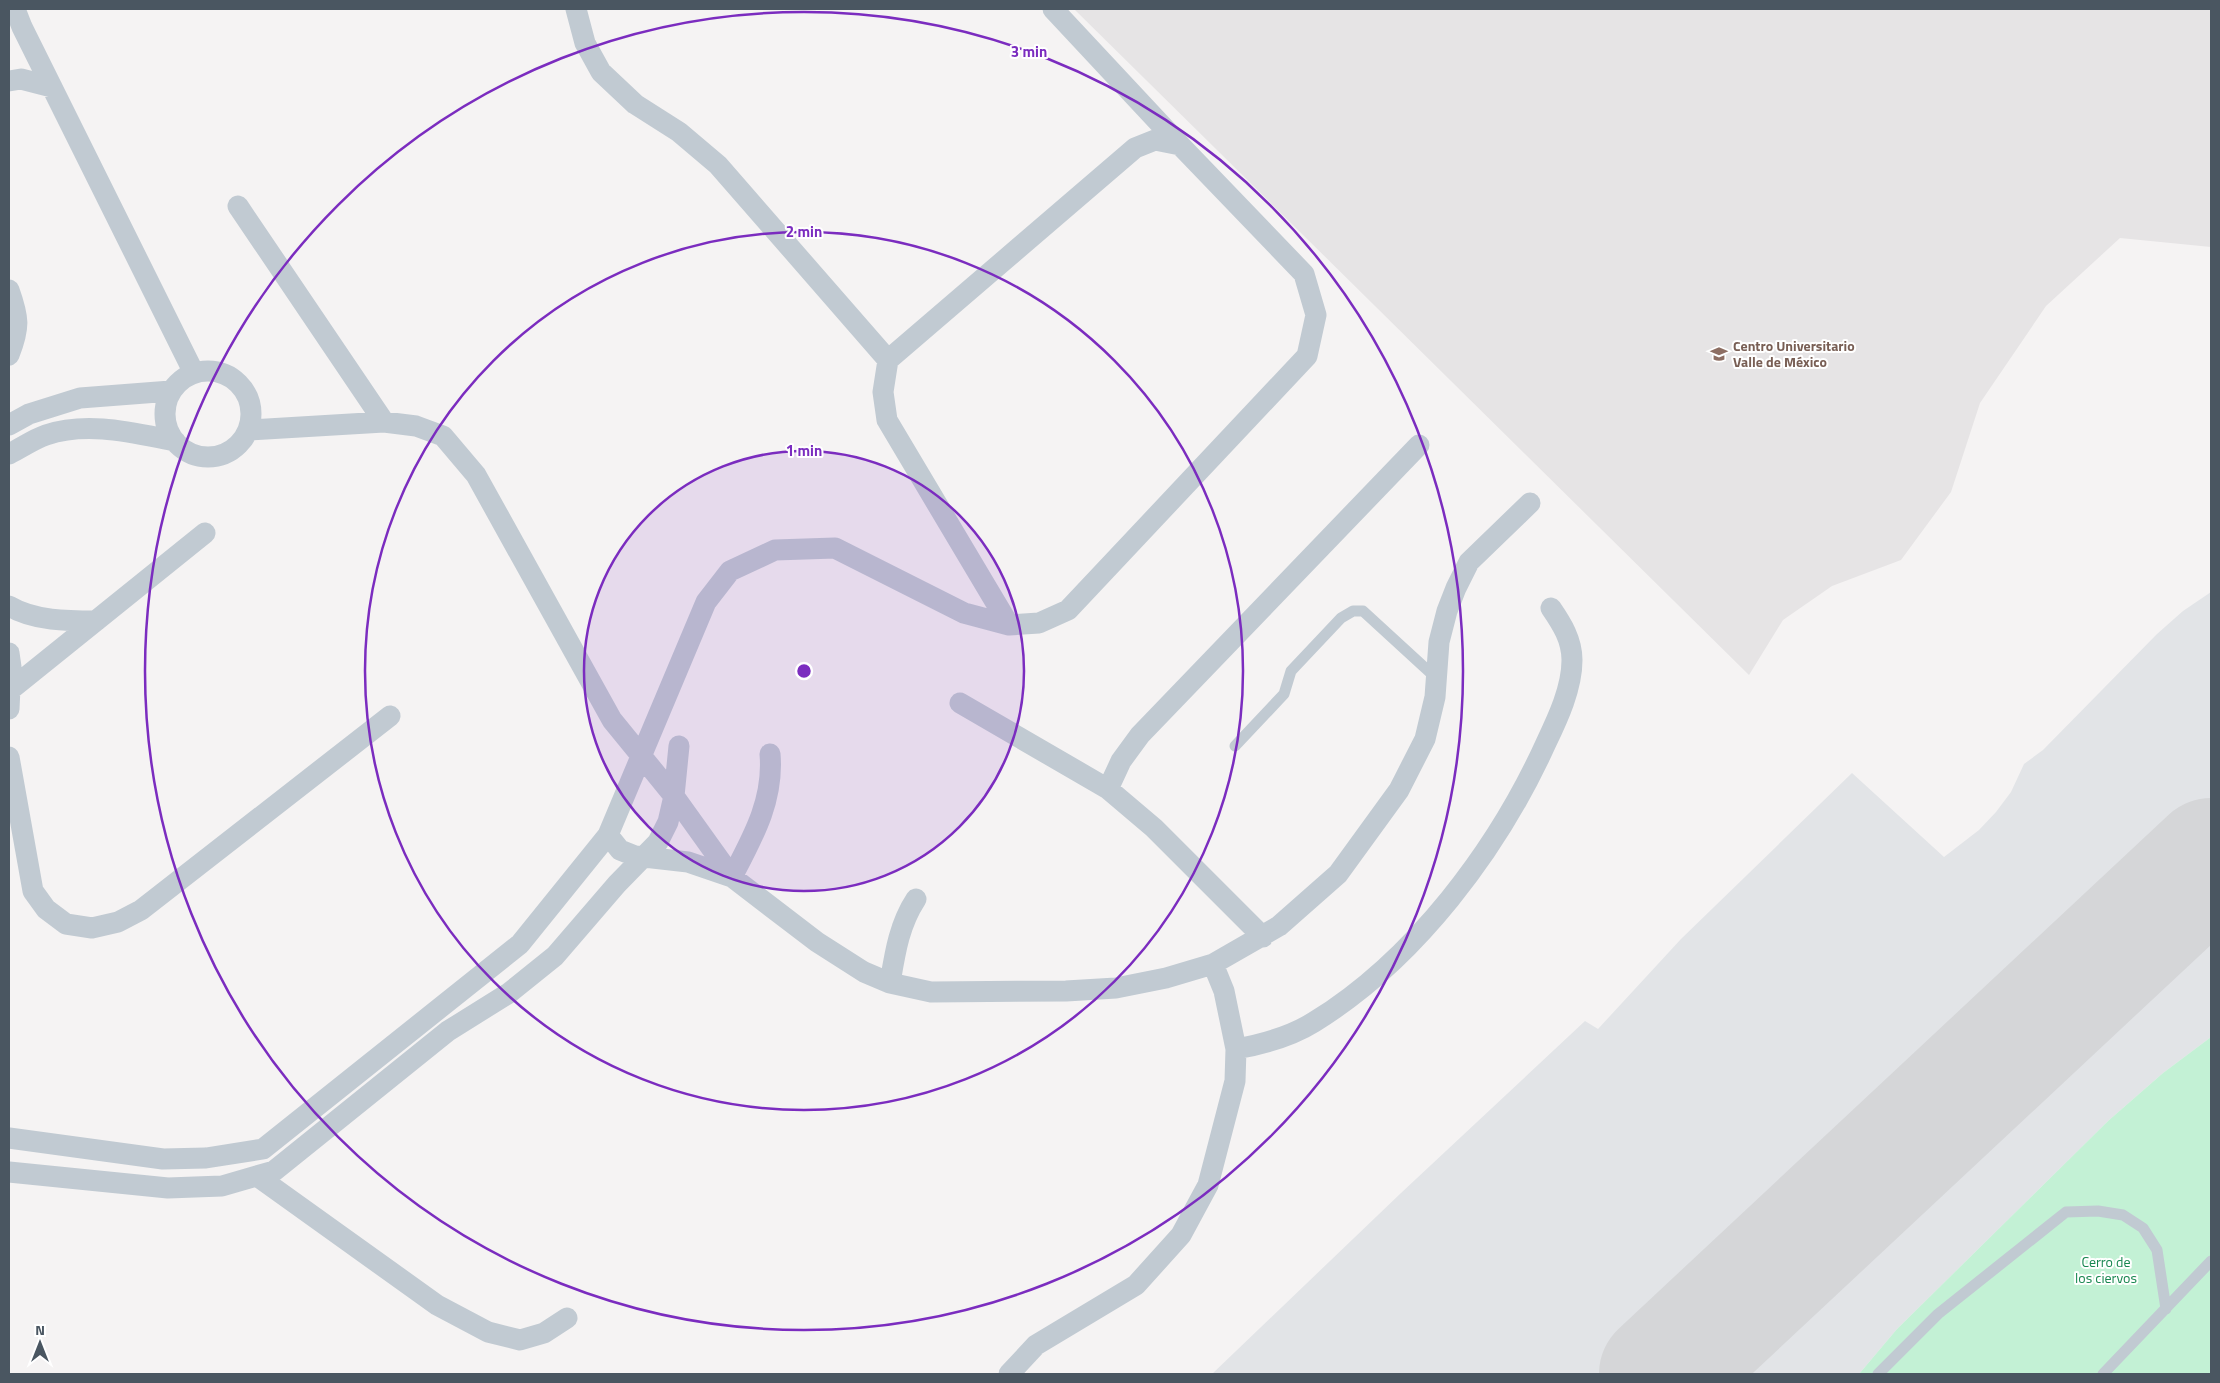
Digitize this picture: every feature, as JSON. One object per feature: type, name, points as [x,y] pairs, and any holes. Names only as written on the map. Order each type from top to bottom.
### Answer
[{"type":"street","points":[[15,9],[194,373]]},
{"type":"street","points":[[576,9],[585,43],[600,72],[635,104],[679,132],[718,165],[888,360]]},
{"type":"street","points":[[9,1138],[163,1159],[206,1158],[264,1149],[520,944],[608,834],[639,756],[706,602],[730,571],[775,550],[835,548],[964,613],[1009,625],[1039,623],[1068,610],[1307,356],[1316,315],[1304,274],[1052,9]]},
{"type":"street","points":[[9,81],[21,80],[52,87]]},
{"type":"street","points":[[1009,625],[887,420],[884,392],[888,360],[1135,148],[1155,140],[1180,145]]},
{"type":"street","points":[[238,206],[384,422]]},
{"type":"street","points":[[9,290],[18,314],[14,341],[9,355]]},
{"type":"street","points":[[9,454],[47,435],[87,428],[121,430],[175,442],[193,454],[215,456],[235,447],[249,430],[252,416],[250,402],[244,390],[234,380],[222,373],[208,371],[194,373],[181,380],[171,391],[166,404],[165,417],[168,430],[175,442]]},
{"type":"street","points":[[9,425],[29,414],[80,398],[171,391]]},
{"type":"street","points":[[249,430],[384,422],[416,426],[443,436],[476,475],[612,720],[639,756],[674,796],[732,877],[818,942],[864,972],[890,984],[931,992],[1066,991],[1116,988],[1166,978],[1213,964],[1263,937],[1279,926],[1338,874],[1399,790],[1425,739],[1435,697],[1439,642],[1447,611],[1469,562],[1530,503]]},
{"type":"street","points":[[1108,789],[1121,761],[1140,735],[1419,444]]},
{"type":"street","points":[[10,699],[96,621],[205,533]]},
{"type":"street","points":[[9,606],[38,616],[64,621],[96,621]]},
{"type":"street","points":[[1236,1049],[1272,1043],[1314,1023],[1359,991],[1419,934],[1449,899],[1496,834],[1532,775],[1558,716],[1569,680],[1572,660],[1569,640],[1551,608]]},
{"type":"street","points":[[9,653],[11,667],[10,699]]},
{"type":"street","points":[[960,703],[1108,789],[1154,828],[1263,937]]},
{"type":"street","points":[[9,758],[33,891],[46,909],[66,924],[92,928],[118,922],[141,910],[390,716]]},
{"type":"street","points":[[9,1172],[168,1188],[222,1186],[274,1171],[448,1031],[509,993],[555,956],[641,858],[658,842],[668,822],[674,796],[679,746]]},
{"type":"street","points":[[732,877],[756,832],[769,794],[772,774],[770,754]]},
{"type":"street","points":[[608,834],[620,850],[641,858],[688,862],[732,877]]},
{"type":"street","points":[[890,984],[897,939],[904,917],[916,899]]},
{"type":"street","points":[[1008,1374],[1036,1345],[1136,1285],[1181,1235],[1208,1185],[1235,1081],[1236,1049],[1224,991],[1213,964]]},
{"type":"street","points":[[256,1176],[437,1305],[488,1332],[520,1340],[544,1333],[567,1318]]},
{"type":"lane","points":[[1235,746],[1284,694],[1291,671],[1341,618],[1353,611],[1363,611],[1436,677]]},
{"type":"lane","points":[[1878,1374],[1938,1314],[2066,1212],[2098,1210],[2123,1215],[2143,1228],[2157,1250],[2166,1309]]},
{"type":"lane","points":[[2103,1374],[2211,1261]]},
{"type":"shaded area","name":"Centro Universitario Valle de México","points":[[1074,9],[2211,9],[2211,247],[2120,238],[2046,306],[1980,403],[1951,492],[1901,560],[1832,586],[1783,620],[1749,675]]},
{"type":"shaded area","points":[[2211,592],[2211,1037],[2163,1073],[2108,1121],[1897,1329],[1859,1374],[1212,1374],[1401,1193],[1585,1021],[1598,1029],[1681,939],[1852,773],[1944,857],[1979,830],[1996,812],[2011,792],[2024,764],[2043,750],[2157,634],[2183,611]]},
{"type":"green space","name":"Cerro de los ciervos","points":[[2211,1037],[2211,1374],[1859,1374],[1897,1329],[2108,1121],[2163,1073]]},
{"type":"runway","points":[[1661,1374],[2211,860]]},
{"type":"place","name":"Centro Universitario Valle de México","points":[[1719,354]]}]
